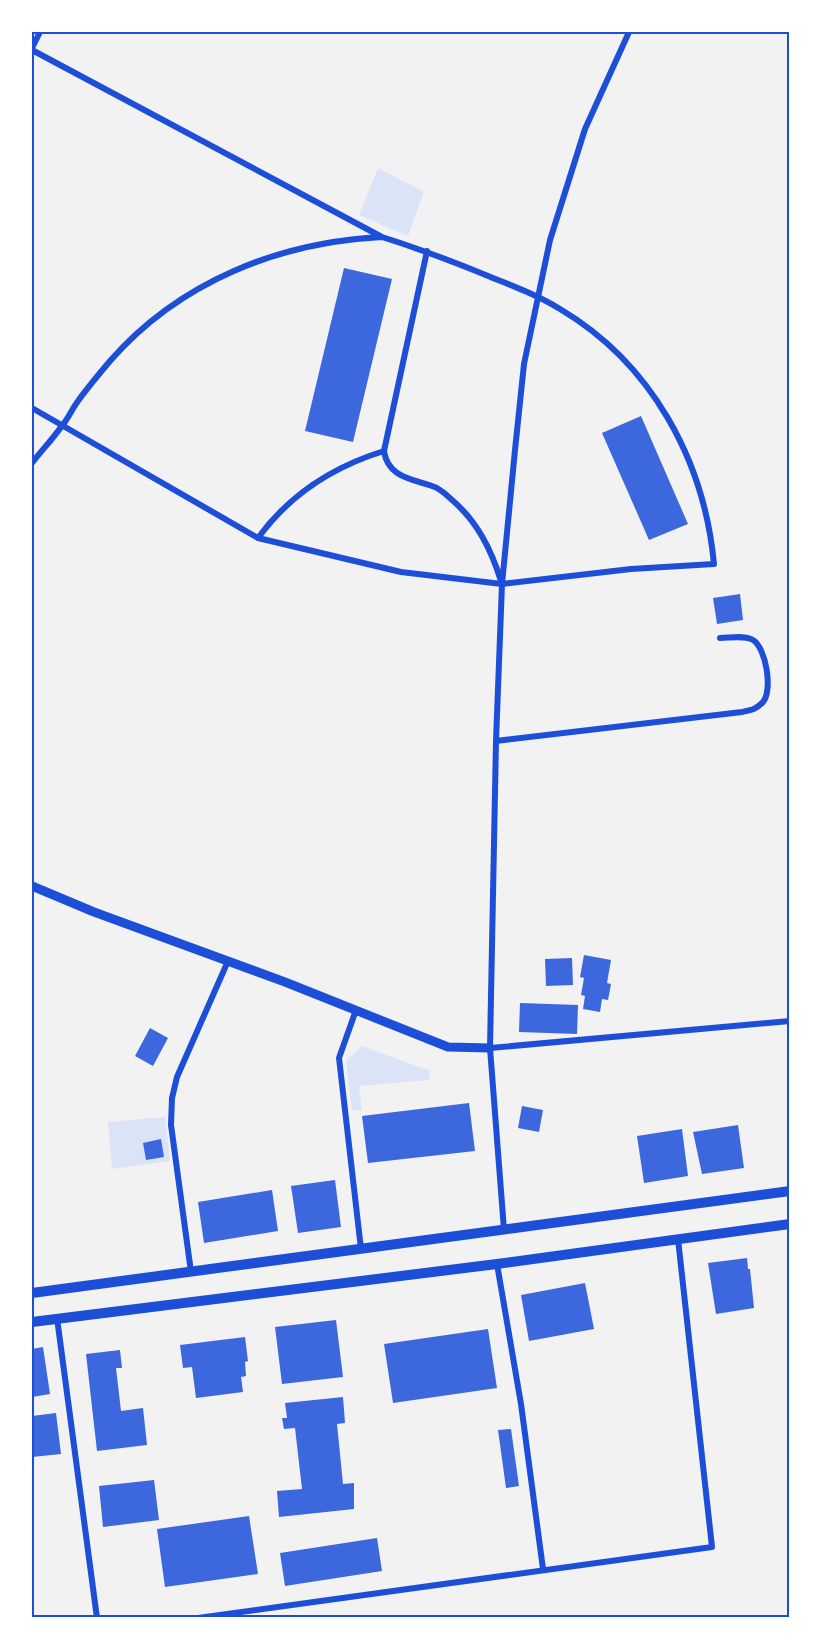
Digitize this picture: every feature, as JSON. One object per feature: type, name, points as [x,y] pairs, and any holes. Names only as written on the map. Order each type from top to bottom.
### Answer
[{"type":"main road","points":[[32,1293],[789,1191]]},
{"type":"main road","points":[[32,1322],[497,1264],[789,1224]]},
{"type":"street","points":[[32,408],[258,538],[401,572],[502,584],[631,569],[714,564],[707,514],[698,482],[682,443],[656,398],[640,377],[603,340],[582,323],[537,296],[427,251],[382,237],[32,49],[40,32]]},
{"type":"street","points":[[504,1230],[490,1048],[496,741],[502,584],[524,364],[550,240],[585,129],[629,32]]},
{"type":"street","points":[[32,463],[62,426],[93,380],[130,340],[151,321],[196,290],[272,255],[326,242],[382,237]]},
{"type":"street","points":[[427,251],[384,451],[387,463],[395,472],[405,478],[439,489],[465,512],[485,541],[502,584]]},
{"type":"street","points":[[258,538],[274,517],[306,488],[344,466],[384,451]]},
{"type":"street","points":[[496,741],[742,712],[756,708],[766,697],[767,677],[765,661],[755,641],[748,638],[720,638]]},
{"type":"street","points":[[32,886],[94,912],[228,961],[448,1047],[490,1048],[789,1021]]},
{"type":"street","points":[[191,1272],[171,1125],[172,1098],[177,1077],[228,961]]},
{"type":"street","points":[[356,1010],[339,1058],[361,1249]]},
{"type":"street","points":[[198,1617],[712,1547],[678,1239]]},
{"type":"street","points":[[497,1264],[521,1404],[543,1569]]},
{"type":"street","points":[[57,1318],[97,1617]]},
{"type":"shaded area","points":[[378,168],[424,192],[408,236],[359,215]]},
{"type":"shaded area","points":[[362,1046],[430,1071],[429,1080],[359,1086],[362,1110],[352,1111],[346,1061]]},
{"type":"shaded area","points":[[165,1117],[170,1161],[112,1169],[108,1122]]},
{"type":"building","points":[[344,268],[392,279],[353,442],[305,431]]},
{"type":"building","points":[[641,416],[688,524],[649,540],[602,433]]},
{"type":"building","points":[[740,594],[743,620],[717,624],[713,598]]},
{"type":"building","points":[[584,955],[611,960],[607,983],[611,984],[608,1000],[602,999],[600,1012],[583,1009],[585,996],[581,995],[584,978],[580,977]]},
{"type":"building","points":[[572,958],[573,985],[546,986],[545,959]]},
{"type":"building","points":[[520,1003],[578,1005],[577,1034],[519,1032]]},
{"type":"building","points":[[150,1028],[168,1038],[153,1066],[135,1056]]},
{"type":"building","points":[[469,1103],[475,1151],[368,1163],[362,1116]]},
{"type":"building","points":[[522,1106],[543,1110],[539,1132],[518,1128]]},
{"type":"building","points":[[738,1125],[744,1168],[702,1174],[693,1132]]},
{"type":"building","points":[[682,1129],[688,1176],[644,1183],[637,1136]]},
{"type":"building","points":[[161,1139],[164,1157],[146,1160],[143,1143]]},
{"type":"building","points":[[335,1180],[341,1227],[298,1233],[291,1186]]},
{"type":"building","points":[[272,1190],[278,1231],[204,1243],[198,1202]]},
{"type":"building","points":[[747,1258],[754,1308],[716,1314],[708,1263]]},
{"type":"building","points":[[585,1283],[594,1329],[529,1341],[521,1295]]},
{"type":"building","points":[[336,1320],[343,1377],[282,1384],[275,1327]]},
{"type":"building","points":[[488,1329],[497,1388],[393,1403],[384,1344]]},
{"type":"building","points":[[245,1337],[248,1361],[245,1362],[246,1376],[241,1377],[243,1392],[196,1398],[192,1367],[183,1368],[180,1345]]},
{"type":"building","points":[[43,1347],[50,1394],[32,1397],[32,1349]]},
{"type":"building","points":[[120,1350],[122,1368],[116,1368],[121,1411],[143,1408],[147,1445],[97,1451],[86,1354]]},
{"type":"building","points":[[343,1397],[345,1423],[337,1424],[343,1484],[354,1483],[354,1509],[279,1517],[277,1491],[302,1489],[295,1428],[284,1429],[282,1418],[287,1418],[285,1403]]},
{"type":"building","points":[[56,1413],[61,1454],[32,1457],[32,1416]]},
{"type":"building","points":[[511,1429],[519,1486],[506,1488],[498,1430]]},
{"type":"building","points":[[154,1480],[159,1520],[103,1527],[99,1486]]},
{"type":"building","points":[[249,1516],[258,1574],[165,1587],[157,1529]]},
{"type":"building","points":[[377,1538],[382,1571],[285,1586],[280,1553]]}]
